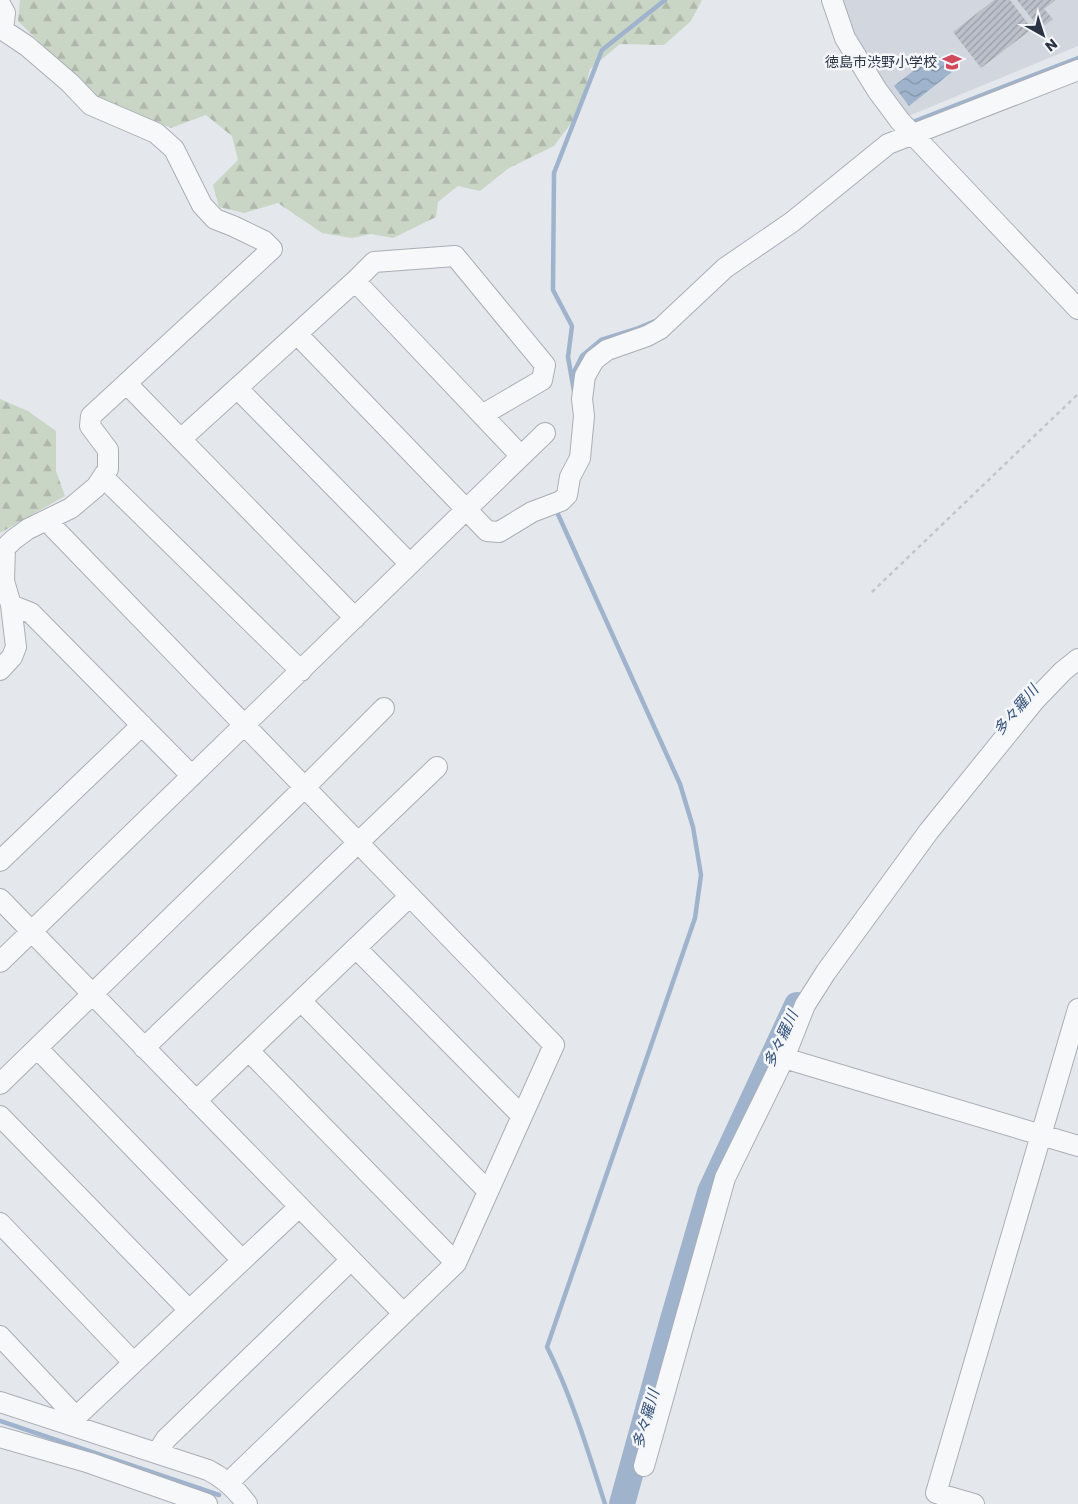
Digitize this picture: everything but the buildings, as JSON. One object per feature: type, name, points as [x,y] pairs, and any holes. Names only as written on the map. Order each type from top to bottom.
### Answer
[{"type":"street","points":[[832,0],[845,38],[877,90],[907,128],[1078,308]]},
{"type":"street","points":[[0,4],[5,13],[3,30],[27,46],[91,105],[156,133],[174,149],[202,205],[215,219],[264,241],[272,249],[91,416],[90,426],[108,450],[108,469],[96,487],[71,508],[28,529],[12,540],[5,548],[4,581],[10,605],[16,647],[12,657],[0,670]]},
{"type":"street","points":[[297,334],[487,531],[499,532],[532,512],[556,503],[567,495],[570,477],[580,458],[584,416],[582,399],[585,376],[594,360],[607,350],[648,336],[660,329],[725,268],[792,222],[907,128],[1078,70]]},
{"type":"street","points":[[181,439],[374,262],[455,256],[545,365],[542,380],[482,415]]},
{"type":"street","points":[[355,281],[521,456]]},
{"type":"street","points":[[127,384],[355,618]]},
{"type":"street","points":[[237,388],[410,564]]},
{"type":"street","points":[[0,962],[545,433]]},
{"type":"street","points":[[103,476],[301,670]]},
{"type":"street","points":[[47,521],[554,1045],[456,1263],[228,1483]]},
{"type":"street","points":[[10,605],[32,612],[192,776]]},
{"type":"street","points":[[644,1466],[725,1178],[784,1058],[805,1005],[826,972],[924,839],[1034,700],[1078,659]]},
{"type":"street","points":[[0,1084],[384,708]]},
{"type":"street","points":[[0,861],[142,725]]},
{"type":"street","points":[[144,1048],[437,767]]},
{"type":"street","points":[[196,1101],[410,896]]},
{"type":"street","points":[[0,899],[404,1313]]},
{"type":"street","points":[[356,948],[522,1116]]},
{"type":"street","points":[[301,1001],[488,1191]]},
{"type":"street","points":[[974,1504],[936,1493],[1078,1009]]},
{"type":"street","points":[[37,1048],[242,1260]]},
{"type":"street","points":[[249,1051],[456,1263]]},
{"type":"street","points":[[784,1058],[1078,1146]]},
{"type":"street","points":[[0,1116],[189,1310]]},
{"type":"street","points":[[73,1420],[299,1207]]},
{"type":"street","points":[[0,1223],[133,1362]]},
{"type":"street","points":[[158,1452],[166,1439],[351,1260]]},
{"type":"street","points":[[0,1336],[73,1420]]},
{"type":"street","points":[[0,1402],[73,1420],[208,1470],[219,1475],[247,1504]]},
{"type":"street","points":[[0,1437],[90,1463],[207,1504]]},
{"type":"path","points":[[872,592],[1078,394]]},
{"type":"shaded area","name":"徳島市渋野小学校","points":[[837,0],[1078,0],[1078,46],[906,117],[875,79]]},
{"type":"green space","points":[[20,0],[702,0],[691,21],[664,45],[620,44],[590,69],[580,111],[554,146],[509,168],[480,191],[458,186],[438,202],[436,217],[393,238],[371,234],[352,238],[322,233],[278,203],[244,213],[219,207],[213,185],[238,160],[232,136],[206,115],[171,128],[94,96],[18,21]]},
{"type":"green space","points":[[0,399],[28,411],[56,431],[56,471],[65,496],[0,533]]},
{"type":"water","points":[[936,53],[952,72],[909,106],[894,86]]},
{"type":"waterway","points":[[574,391],[568,357],[572,326],[553,290],[554,173],[602,50],[665,0]]},
{"type":"waterway","points":[[910,123],[1078,58]]},
{"type":"waterway","points":[[572,376],[582,356],[601,340],[655,321]]},
{"type":"waterway","points":[[557,508],[557,512],[680,784],[693,827],[701,875],[695,918],[547,1347],[572,1405],[605,1504]]},
{"type":"waterway","name":"多々羅川","points":[[622,1504],[710,1192],[797,1005]]},
{"type":"waterway","points":[[0,1421],[219,1495]]},
{"type":"place","name":"徳島市渋野小学校","points":[[952,62]]}]
